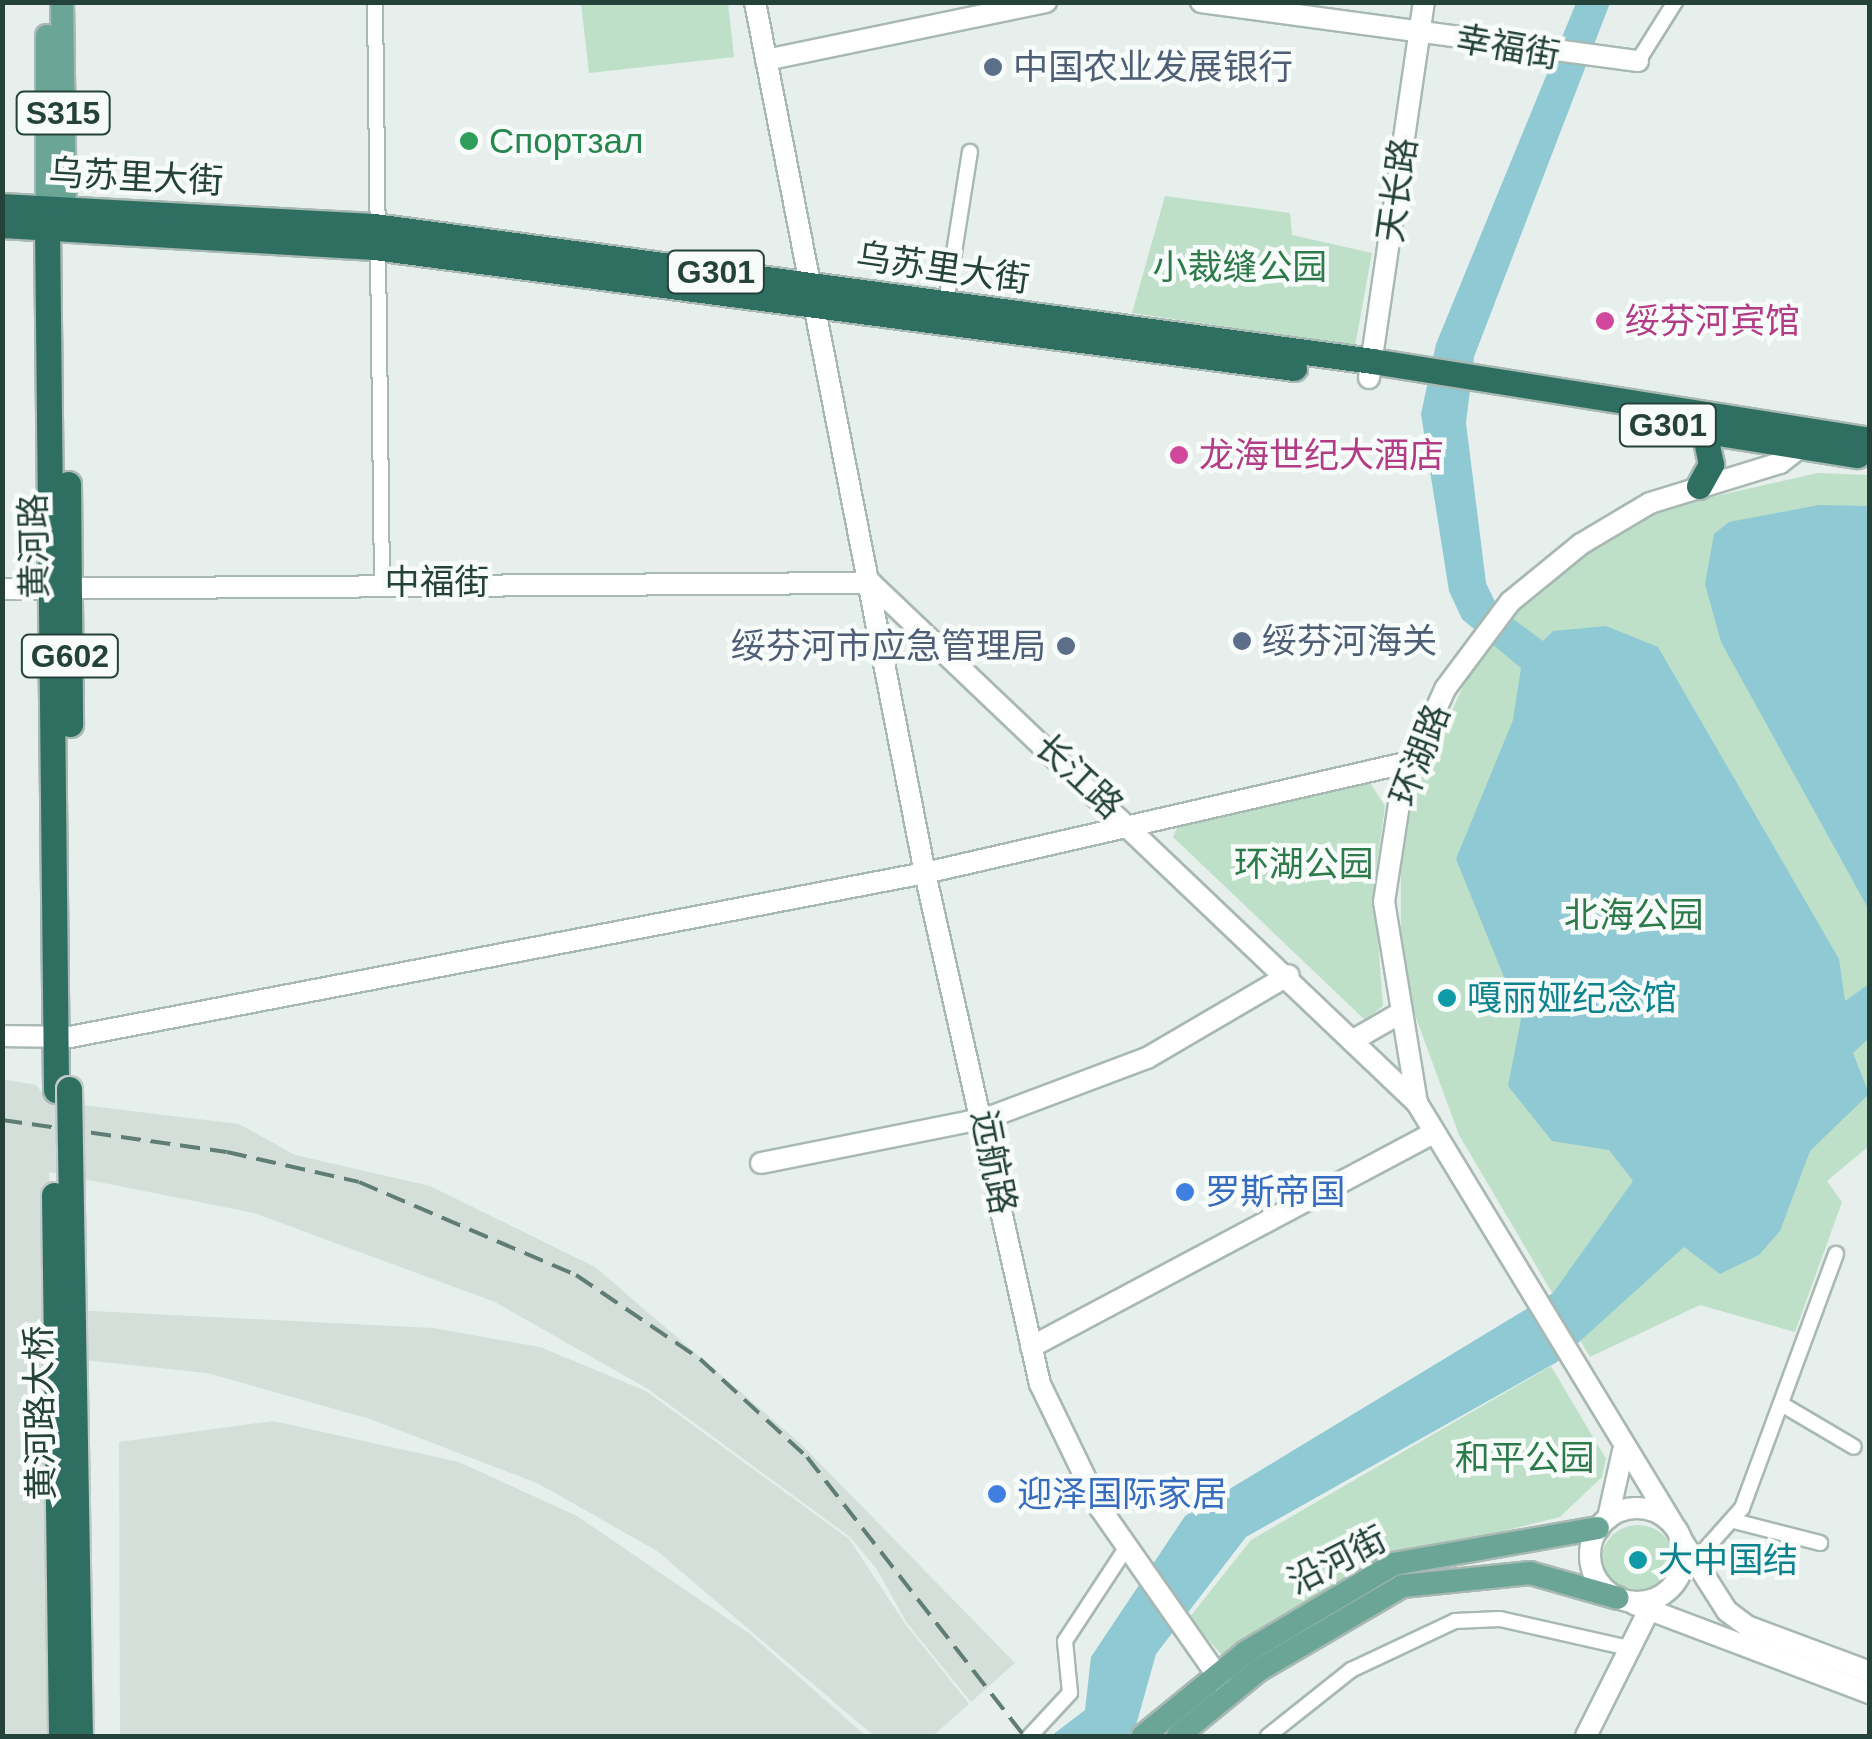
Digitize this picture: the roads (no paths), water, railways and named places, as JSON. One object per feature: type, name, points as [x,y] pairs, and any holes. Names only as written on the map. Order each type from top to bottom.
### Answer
[{"type":"highway","name":"乌苏里大街","points":[[2,206],[56,215],[374,236],[1370,370]]},
{"type":"highway","name":"乌苏里大街","points":[[2,225],[56,215]]},
{"type":"highway","name":"黄河路","points":[[56,215],[63,1089]]},
{"type":"highway","name":"乌苏里大街","points":[[811,295],[946,304],[1810,439],[1870,456]]},
{"type":"highway","name":"乌苏里大街","points":[[1467,384],[1704,431],[1870,440]]},
{"type":"highway","points":[[1699,486],[1711,464],[1704,431]]},
{"type":"highway","name":"黄河路大桥","points":[[61,1736],[63,1089]]},
{"type":"highway","name":"黄河路大桥","points":[[63,1089],[80,1736]]},
{"type":"main road","name":"黄河路","points":[[46,2],[56,215]]},
{"type":"main road","name":"黄河路","points":[[56,215],[62,2]]},
{"type":"main road","name":"沿河街","points":[[1143,1736],[1394,1564],[1603,1524]]},
{"type":"main road","name":"沿河街","points":[[1178,1736],[1224,1684],[1402,1586],[1530,1572],[1618,1598]]},
{"type":"street","points":[[376,2],[374,236],[382,582]]},
{"type":"street","points":[[756,2],[871,583]]},
{"type":"street","points":[[766,60],[1046,2]]},
{"type":"street","name":"幸福街","points":[[1201,2],[1638,61]]},
{"type":"street","name":"天长路","points":[[1370,370],[1424,2]]},
{"type":"street","points":[[1638,61],[1675,2]]},
{"type":"street","points":[[946,304],[970,152]]},
{"type":"street","name":"环湖路","points":[[1416,1103],[1398,1014],[1384,902],[1409,762],[1473,646],[1510,602],[1602,529],[1810,439]]},
{"type":"street","name":"中福街","points":[[2,590],[382,582],[871,583]]},
{"type":"street","name":"长江路","points":[[871,583],[1290,975],[1416,1103],[1431,1134],[1624,1451],[1695,1561],[1747,1626],[1870,1672]]},
{"type":"street","name":"远航路","points":[[871,583],[925,873],[987,1118],[1031,1346],[1063,1440],[1126,1548],[1224,1684]]},
{"type":"street","points":[[2,1036],[63,1037],[925,873],[1129,823],[1409,762]]},
{"type":"street","points":[[761,1162],[987,1118],[1147,1058],[1290,975]]},
{"type":"street","points":[[1352,1041],[1398,1014]]},
{"type":"street","points":[[1031,1346],[1431,1134]]},
{"type":"street","points":[[1695,1561],[1734,1521],[1782,1405],[1836,1254]]},
{"type":"street","points":[[1782,1405],[1854,1447]]},
{"type":"street","points":[[1624,1451],[1593,1572],[1618,1598],[1652,1607],[1870,1693]]},
{"type":"street","points":[[1586,1736],[1652,1607],[1680,1574],[1676,1531],[1644,1509],[1603,1524]]},
{"type":"street","points":[[1734,1521],[1820,1543]]},
{"type":"street","points":[[1030,1736],[1070,1693],[1064,1641],[1126,1548]]},
{"type":"street","points":[[1268,1736],[1350,1670],[1455,1621],[1500,1619],[1633,1649]]},
{"type":"water","points":[[1576,3],[1610,3],[1474,357],[1466,423],[1486,583],[1498,608],[1543,641],[1553,631],[1606,626],[1658,647],[1839,959],[1845,1001],[1869,984],[1869,1038],[1853,1053],[1869,1094],[1810,1151],[1780,1231],[1759,1255],[1720,1274],[1684,1247],[1557,1362],[1246,1537],[1156,1654],[1133,1736],[1051,1736],[1085,1710],[1091,1657],[1185,1516],[1553,1293],[1633,1181],[1609,1150],[1552,1141],[1508,1086],[1521,1019],[1456,859],[1513,720],[1521,668],[1462,619],[1449,591],[1421,414],[1436,344]]},
{"type":"water","points":[[1819,505],[1869,506],[1869,910],[1721,642],[1705,584],[1714,534],[1729,522]]},
{"type":"railway","points":[[2,1120],[227,1152],[359,1182],[576,1275],[700,1359],[807,1457],[1024,1736]]},
{"type":"place","name":"中国农业发展银行","points":[[993,67]]},
{"type":"place","name":"Спортзал","points":[[469,141]]},
{"type":"place","name":"绥芬河宾馆","points":[[1605,321]]},
{"type":"place","name":"龙海世纪大酒店","points":[[1179,455]]},
{"type":"place","name":"绥芬河海关","points":[[1242,641]]},
{"type":"place","name":"绥芬河市应急管理局","points":[[1066,646]]},
{"type":"place","name":"嘎丽娅纪念馆","points":[[1447,998]]},
{"type":"place","name":"罗斯帝国","points":[[1185,1192]]},
{"type":"place","name":"迎泽国际家居","points":[[997,1494]]},
{"type":"place","name":"大中国结","points":[[1638,1560]]},
{"type":"park label","name":"小裁缝公园","points":[[1240,267]]},
{"type":"park label","name":"环湖公园","points":[[1304,864]]},
{"type":"park label","name":"北海公园","points":[[1634,915]]},
{"type":"park label","name":"和平公园","points":[[1525,1458]]}]
